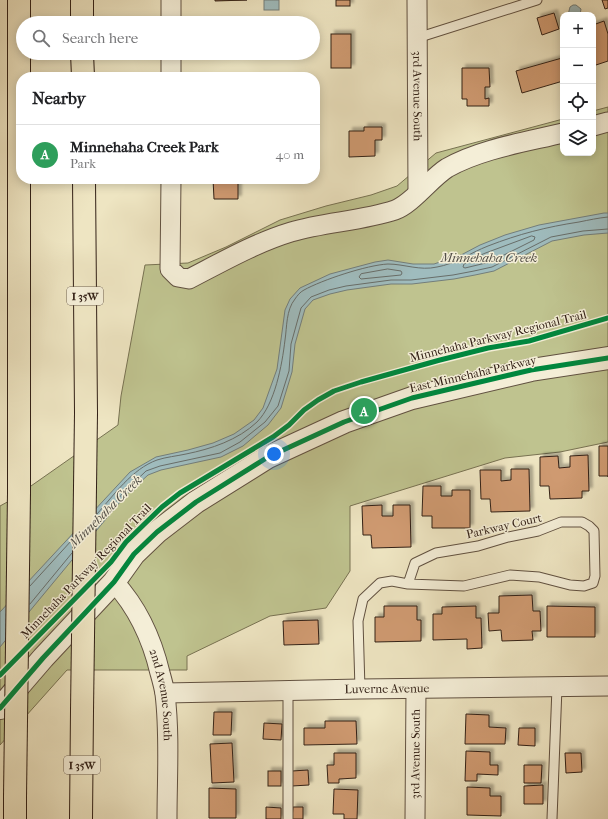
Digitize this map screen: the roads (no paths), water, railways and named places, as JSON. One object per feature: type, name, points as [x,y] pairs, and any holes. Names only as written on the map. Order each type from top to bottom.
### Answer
[{"type":"highway","points":[[19,0],[19,16]]},
{"type":"highway","points":[[82,0],[82,16]]},
{"type":"highway","points":[[19,60],[19,72]]},
{"type":"highway","points":[[82,60],[83,72]]},
{"type":"highway","points":[[15,819],[19,493],[19,184]]},
{"type":"highway","name":"I 35W","points":[[81,819],[86,413],[84,184]]},
{"type":"street","points":[[171,0],[171,16]]},
{"type":"street","name":"3rd Avenue South","points":[[417,0],[418,193]]},
{"type":"street","points":[[171,60],[171,72]]},
{"type":"street","points":[[596,125],[608,122]]},
{"type":"street","points":[[170,184],[170,270],[178,277],[189,279],[258,244],[292,232],[396,209],[406,203],[447,168],[470,158],[492,151],[560,134]]},
{"type":"street","name":"East Minnehaha Parkway","points":[[0,708],[43,658],[114,582],[134,554],[157,532],[176,516],[201,499],[268,457],[344,422],[412,398],[531,370],[608,358]]},
{"type":"street","name":"2nd Avenue South","points":[[114,582],[133,606],[146,629],[155,650],[165,693],[168,749],[167,819]]},
{"type":"street","name":"Luverne Avenue","points":[[165,693],[608,686]]},
{"type":"street","name":"3rd Avenue South","points":[[415,819],[416,688]]},
{"type":"lane","points":[[417,38],[536,0]]},
{"type":"lane","name":"Parkway Court","points":[[360,689],[358,622],[363,599],[380,583],[392,581],[408,584],[464,586],[510,575],[539,577],[570,585],[584,586],[593,583],[595,576],[594,531],[590,526],[582,522],[560,522],[538,531],[508,537],[478,546],[436,553],[415,563],[408,584]]},
{"type":"lane","points":[[552,819],[557,687]]},
{"type":"lane","points":[[288,691],[288,819]]},
{"type":"water","points":[[264,0],[279,0],[279,10],[264,10]]},
{"type":"water","points":[[576,5],[581,9],[580,12],[569,12],[570,7]]},
{"type":"water","name":"Minnehaha Creek","points":[[608,213],[608,233],[584,235],[552,241],[494,271],[454,279],[412,284],[391,284],[347,290],[313,300],[305,309],[295,344],[292,372],[281,408],[268,425],[243,446],[221,457],[161,470],[148,475],[125,496],[0,647],[0,612],[130,472],[156,457],[213,443],[234,434],[254,420],[263,408],[277,369],[285,310],[290,299],[300,288],[330,274],[375,262],[388,260],[413,264],[434,264],[461,255],[480,245],[505,235],[539,225]]},
{"type":"place","name":"Minnehaha Creek Park","points":[[364,411]]}]
